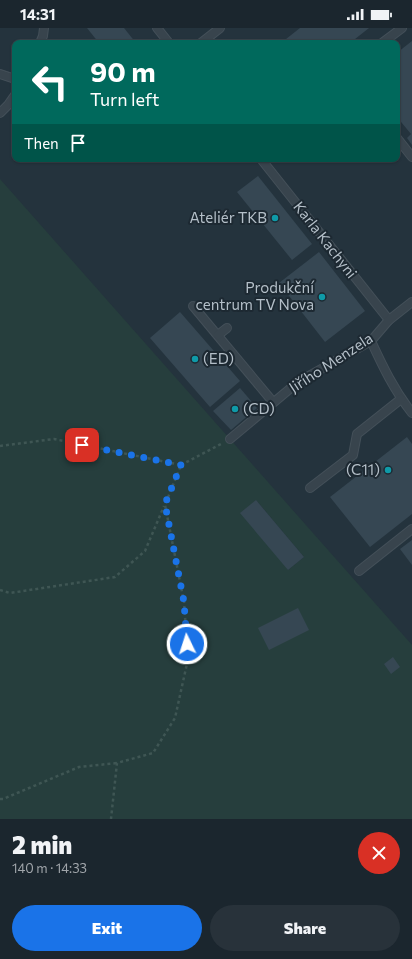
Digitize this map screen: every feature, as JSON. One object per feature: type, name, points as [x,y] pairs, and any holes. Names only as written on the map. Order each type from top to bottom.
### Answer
[{"type":"lane","points":[[41,40],[44,28]]},
{"type":"lane","points":[[157,28],[167,40]]},
{"type":"lane","points":[[205,40],[220,28]]},
{"type":"lane","points":[[386,40],[402,28]]},
{"type":"lane","points":[[0,74],[12,78]]},
{"type":"lane","points":[[0,113],[12,99]]},
{"type":"lane","points":[[400,142],[412,157]]},
{"type":"lane","name":"Karla Kachyni","points":[[263,162],[389,320]]},
{"type":"lane","name":"Jiřího Menzela","points":[[230,439],[296,380],[371,341],[389,320],[412,302]]},
{"type":"lane","points":[[193,306],[273,402]]},
{"type":"lane","points":[[218,335],[227,328]]},
{"type":"lane","points":[[371,341],[386,374],[401,399],[412,413]]},
{"type":"lane","points":[[310,488],[353,455],[357,434],[401,399]]},
{"type":"lane","points":[[359,570],[412,529]]},
{"type":"path","points":[[0,446],[54,439],[181,465],[230,439]]},
{"type":"path","points":[[0,590],[10,593],[115,577],[145,551],[181,465]]},
{"type":"path","points":[[0,799],[79,767],[117,763],[153,753],[175,718],[188,659],[184,602],[165,504]]},
{"type":"path","points":[[111,819],[117,763]]},
{"type":"green space","points":[[0,179],[412,645],[412,819],[0,819]],"holes":[[[256,500],[304,557],[288,570]]]},
{"type":"building","points":[[87,28],[124,28],[134,40],[97,40]]},
{"type":"building","points":[[300,28],[369,28],[354,40],[285,40]]},
{"type":"building","points":[[412,41],[412,145],[407,138],[411,134],[400,121],[400,50]]},
{"type":"building","name":"Ateliér TKB","points":[[258,176],[312,244],[292,260],[237,192]]},
{"type":"building","name":"Produkční centrum TV Nova","points":[[319,252],[365,311],[325,342],[279,283]]},
{"type":"building","name":"(ED)","points":[[180,312],[240,381],[210,407],[150,338]]},
{"type":"building","name":"(CD)","points":[[240,388],[257,408],[231,430],[213,411]]},
{"type":"building","name":"(C11)","points":[[407,437],[412,444],[412,514],[370,547],[330,497]]},
{"type":"building","points":[[256,500],[304,557],[288,570],[240,513]]},
{"type":"building","points":[[412,540],[412,565],[400,549]]},
{"type":"building","points":[[298,608],[309,630],[269,650],[258,628]]},
{"type":"building","points":[[393,657],[400,667],[391,674],[384,664]]},
{"type":"place","name":"Ateliér TKB","points":[[275,218]]},
{"type":"place","name":"Produkční centrum TV Nova","points":[[322,297]]},
{"type":"place","name":"(ED)","points":[[195,359]]},
{"type":"place","name":"(CD)","points":[[235,409]]},
{"type":"place","name":"(C11)","points":[[388,470]]},
{"type":"route","points":[[82,445],[181,465],[165,504],[184,602],[187,644]]}]
